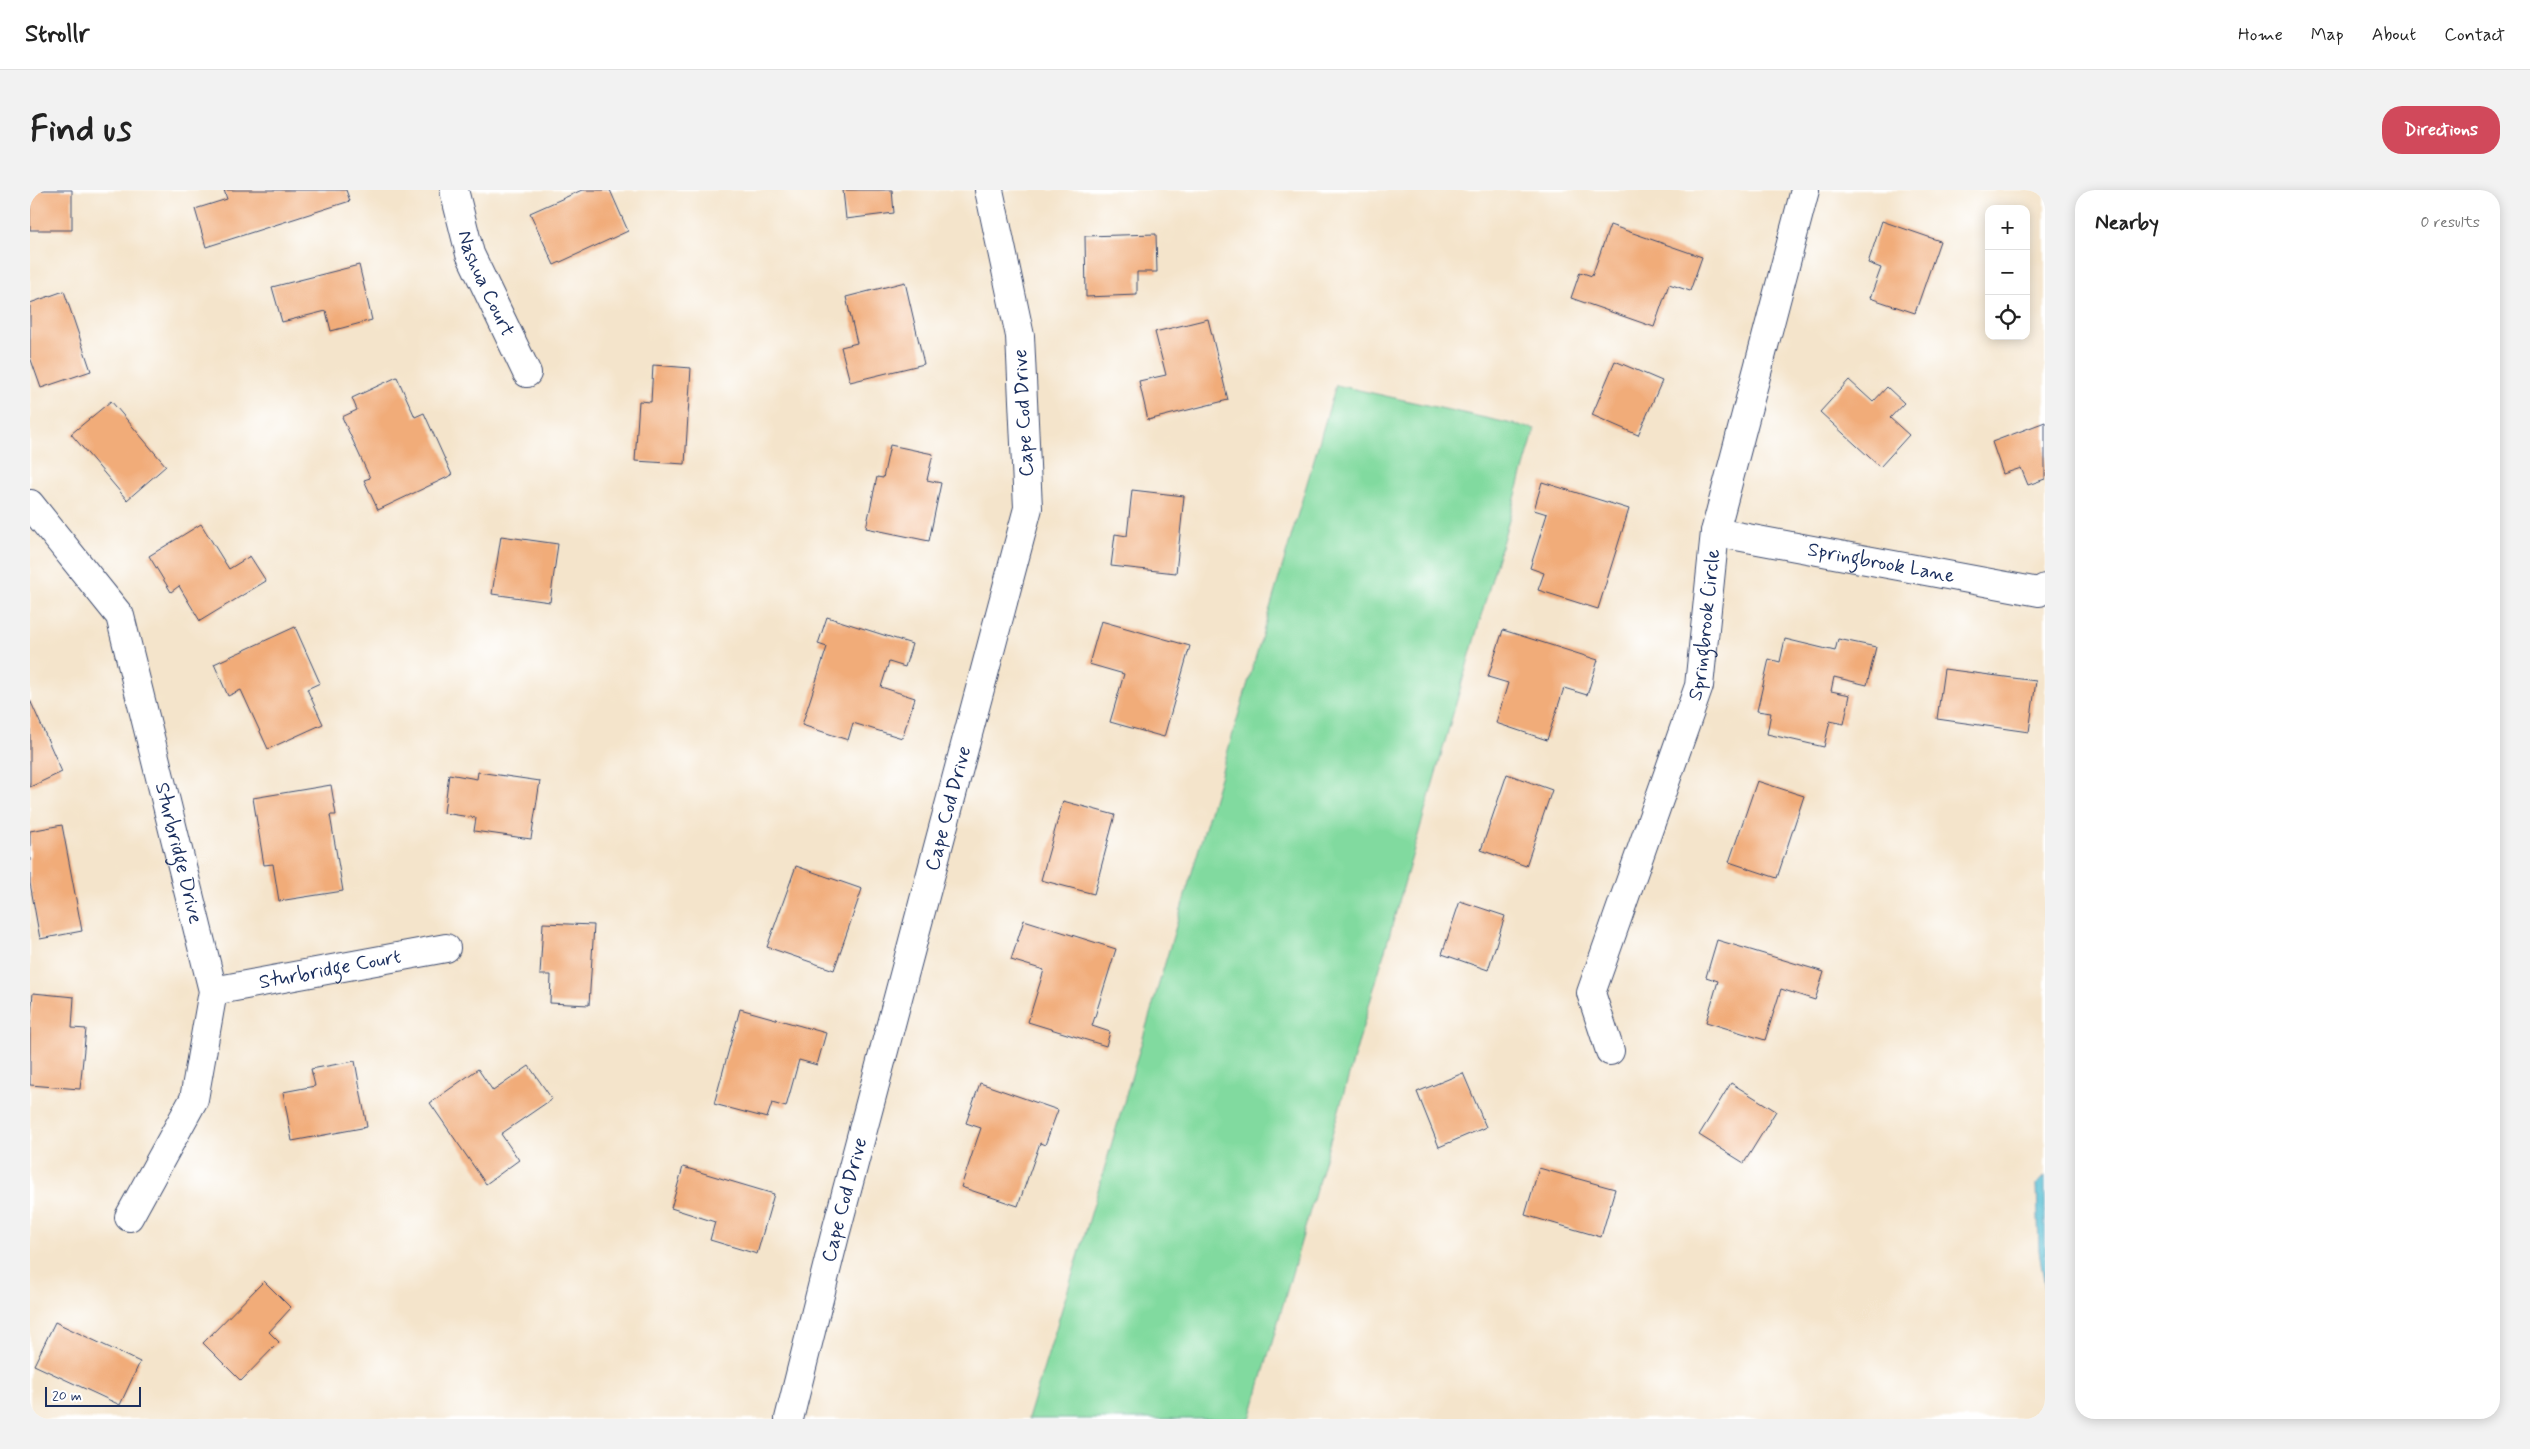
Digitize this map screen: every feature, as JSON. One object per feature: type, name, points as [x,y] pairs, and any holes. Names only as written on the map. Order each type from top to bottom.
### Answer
[{"type":"street","name":"Nashua Court","points":[[454,190],[470,254],[528,373]]},
{"type":"street","name":"Cape Cod Drive","points":[[789,1419],[838,1225],[1028,508],[1020,336],[989,190]]},
{"type":"street","name":"Springbrook Circle","points":[[1610,1051],[1591,993],[1699,686],[1715,532],[1805,190]]},
{"type":"street","name":"Sturbridge Drive","points":[[30,504],[120,616],[213,991],[194,1099],[129,1217]]},
{"type":"street","name":"Springbrook Lane","points":[[1715,532],[2039,592],[2045,588]]},
{"type":"street","name":"Sturbridge Court","points":[[213,991],[446,948]]},
{"type":"green space","points":[[1336,385],[1535,429],[1250,1419],[1028,1419],[1082,1244]]},
{"type":"water","points":[[2045,1175],[2045,1288],[2039,1250],[2037,1184]]},
{"type":"building","points":[[30,190],[72,190],[72,230],[30,230]]},
{"type":"building","points":[[224,190],[346,190],[350,201],[206,247],[195,209],[227,199]]},
{"type":"building","points":[[582,190],[610,190],[628,231],[554,265],[530,213]]},
{"type":"building","points":[[843,190],[892,190],[894,213],[846,219]]},
{"type":"building","points":[[1882,221],[1940,241],[1915,313],[1870,298],[1881,268],[1868,263]]},
{"type":"building","points":[[1610,225],[1702,257],[1690,291],[1669,284],[1654,327],[1571,298],[1580,272],[1592,276]]},
{"type":"building","points":[[1156,234],[1157,272],[1137,272],[1137,295],[1086,297],[1085,236]]},
{"type":"building","points":[[359,265],[372,320],[331,331],[326,311],[282,322],[272,287]]},
{"type":"building","points":[[905,282],[924,364],[850,382],[841,347],[857,343],[846,297]]},
{"type":"building","points":[[64,291],[91,371],[41,388],[30,357],[30,303]]},
{"type":"building","points":[[1208,319],[1228,400],[1148,420],[1139,381],[1166,375],[1155,332]]},
{"type":"building","points":[[1615,361],[1662,381],[1638,435],[1592,415]]},
{"type":"building","points":[[653,365],[691,368],[685,464],[635,461],[639,401],[651,402]]},
{"type":"building","points":[[397,377],[415,417],[424,413],[452,475],[378,510],[364,480],[370,478],[342,417],[357,410],[352,398]]},
{"type":"building","points":[[1849,380],[1873,402],[1887,387],[1904,403],[1890,418],[1909,435],[1880,467],[1820,412]]},
{"type":"building","points":[[111,401],[166,466],[127,500],[71,434]]},
{"type":"building","points":[[2045,422],[2045,479],[2028,485],[2021,468],[2003,474],[1992,442]]},
{"type":"building","points":[[890,445],[933,454],[927,480],[941,483],[929,541],[866,528],[877,477],[883,478]]},
{"type":"building","points":[[1542,482],[1629,509],[1598,609],[1538,590],[1544,573],[1530,568],[1547,514],[1534,510]]},
{"type":"building","points":[[1132,490],[1184,496],[1176,573],[1111,566],[1115,534],[1127,536]]},
{"type":"building","points":[[201,524],[229,569],[250,556],[266,581],[200,621],[179,586],[171,592],[149,556]]},
{"type":"building","points":[[501,536],[558,544],[550,602],[492,594]]},
{"type":"building","points":[[827,617],[912,644],[905,667],[889,662],[881,687],[915,698],[902,738],[853,723],[848,740],[802,725],[827,647],[818,644]]},
{"type":"building","points":[[1101,621],[1190,646],[1164,737],[1110,722],[1124,674],[1089,664]]},
{"type":"building","points":[[295,627],[320,683],[307,689],[323,724],[268,749],[241,690],[228,696],[214,664]]},
{"type":"building","points":[[1503,630],[1598,660],[1587,695],[1564,688],[1547,740],[1496,723],[1508,683],[1488,677]]},
{"type":"building","points":[[1785,639],[1835,651],[1838,639],[1876,647],[1867,685],[1834,677],[1831,691],[1850,695],[1844,724],[1830,721],[1824,747],[1767,734],[1771,713],[1757,711],[1769,659],[1780,662]]},
{"type":"building","points":[[1944,669],[2036,681],[2029,732],[1937,719]]},
{"type":"building","points":[[30,700],[62,772],[30,787]]},
{"type":"building","points":[[478,772],[540,781],[531,839],[474,831],[476,818],[444,813],[449,774],[477,779]]},
{"type":"building","points":[[1507,774],[1552,790],[1526,866],[1481,850]]},
{"type":"building","points":[[1757,781],[1804,796],[1777,878],[1729,862]]},
{"type":"building","points":[[331,785],[336,815],[330,815],[343,891],[279,901],[273,864],[264,865],[253,798]]},
{"type":"building","points":[[1063,801],[1115,815],[1094,894],[1041,880]]},
{"type":"building","points":[[62,825],[82,931],[40,939],[30,883],[30,831]]},
{"type":"building","points":[[796,866],[862,889],[834,970],[767,947]]},
{"type":"building","points":[[1460,901],[1505,916],[1488,970],[1442,954]]},
{"type":"building","points":[[1024,920],[1116,949],[1092,1026],[1110,1032],[1106,1046],[1028,1022],[1044,970],[1011,960]]},
{"type":"building","points":[[543,923],[594,925],[589,1005],[550,1003],[551,975],[540,975]]},
{"type":"building","points":[[1717,940],[1824,972],[1815,1000],[1781,989],[1765,1040],[1706,1022],[1718,981],[1706,977]]},
{"type":"building","points":[[33,993],[74,997],[72,1028],[86,1029],[80,1089],[30,1085],[30,1025]]},
{"type":"building","points":[[740,1009],[826,1033],[817,1065],[799,1060],[786,1107],[772,1103],[767,1118],[714,1104]]},
{"type":"building","points":[[355,1061],[367,1127],[292,1141],[283,1092],[315,1086],[311,1069]]},
{"type":"building","points":[[529,1066],[552,1099],[501,1134],[519,1160],[486,1184],[430,1103],[478,1069],[493,1091]]},
{"type":"building","points":[[1463,1073],[1486,1127],[1439,1147],[1417,1092]]},
{"type":"building","points":[[980,1083],[1058,1110],[1045,1145],[1040,1143],[1018,1206],[961,1187],[981,1128],[966,1123]]},
{"type":"building","points":[[1731,1083],[1776,1111],[1744,1163],[1699,1135]]},
{"type":"building","points":[[683,1167],[774,1194],[757,1254],[710,1240],[715,1222],[671,1208]]},
{"type":"building","points":[[1539,1168],[1615,1189],[1601,1237],[1525,1215]]},
{"type":"building","points":[[264,1281],[291,1308],[269,1332],[279,1342],[241,1381],[203,1343]]},
{"type":"building","points":[[55,1322],[140,1362],[120,1405],[34,1365]]}]
